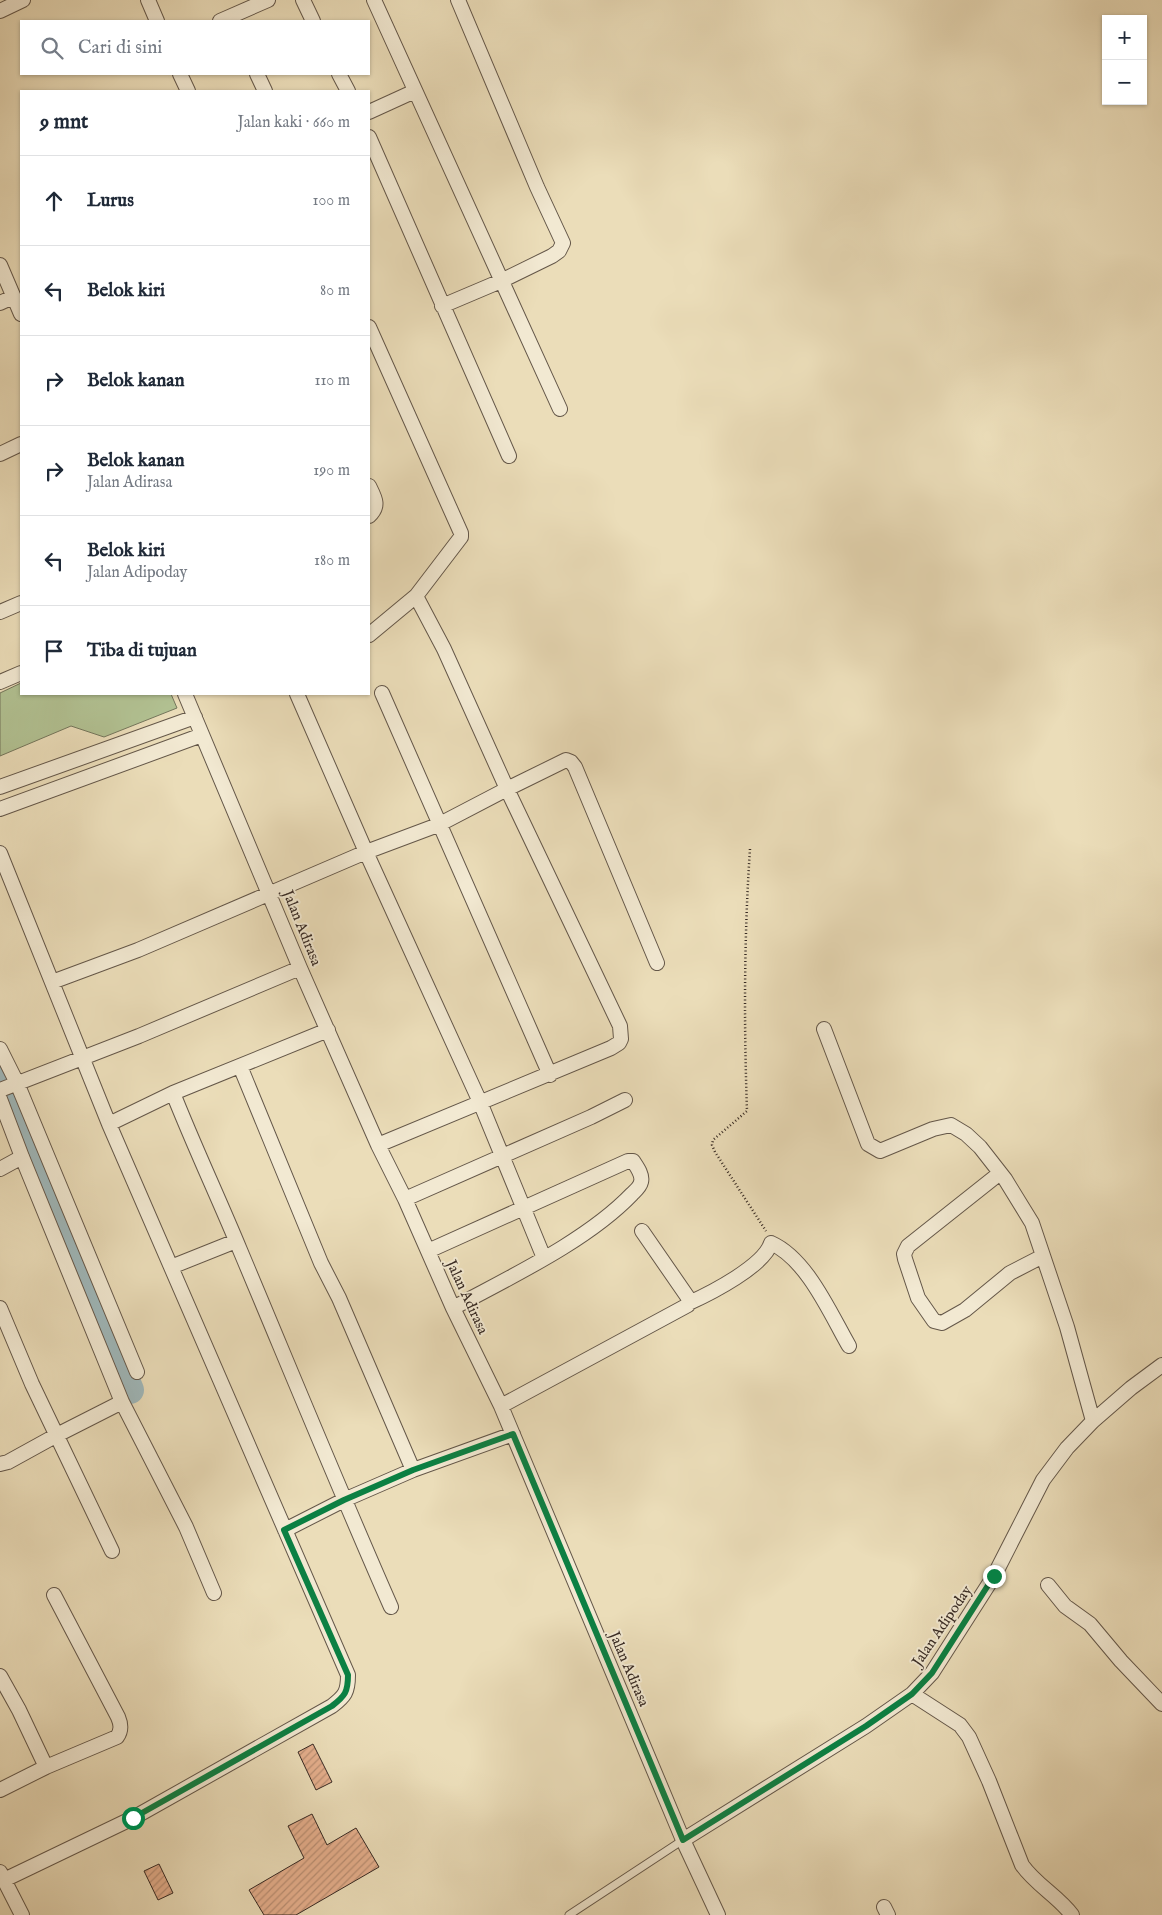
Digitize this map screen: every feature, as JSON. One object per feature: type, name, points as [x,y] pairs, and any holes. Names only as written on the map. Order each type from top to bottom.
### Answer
[{"type":"street","points":[[0,11],[23,0]]},
{"type":"street","points":[[148,0],[157,20]]},
{"type":"street","points":[[228,20],[268,0]]},
{"type":"street","points":[[303,0],[313,20]]},
{"type":"street","points":[[374,0],[500,282],[560,410]]},
{"type":"street","points":[[442,306],[500,282],[560,251],[563,243],[537,187],[458,0]]},
{"type":"street","points":[[180,75],[188,90]]},
{"type":"street","points":[[257,75],[265,90]]},
{"type":"street","points":[[340,75],[347,90]]},
{"type":"street","points":[[370,112],[415,91]]},
{"type":"street","points":[[370,139],[509,456]]},
{"type":"street","points":[[0,265],[20,312]]},
{"type":"street","points":[[0,303],[13,297]]},
{"type":"street","points":[[370,329],[461,534],[460,538],[416,596],[370,633]]},
{"type":"street","points":[[0,454],[20,444]]},
{"type":"street","points":[[370,488],[376,502],[375,510],[370,515]]},
{"type":"street","points":[[378,1145],[550,1074],[614,1046],[621,1039],[620,1026],[507,789],[444,648],[416,596]]},
{"type":"street","points":[[0,612],[20,603]]},
{"type":"street","points":[[0,682],[20,673]]},
{"type":"street","points":[[382,693],[438,825],[483,920],[550,1074]]},
{"type":"street","name":"Jalan Adirasa","points":[[185,695],[271,894],[300,968],[378,1145],[405,1199],[453,1308],[501,1406],[683,1840],[718,1915]]},
{"type":"street","points":[[296,695],[480,1102],[544,1258]]},
{"type":"street","points":[[0,787],[195,717]]},
{"type":"street","points":[[0,809],[202,735]]},
{"type":"street","points":[[52,982],[138,950],[366,852],[438,825],[566,760],[571,762],[657,963]]},
{"type":"street","points":[[0,853],[109,1124],[348,1675],[348,1686],[343,1697],[332,1706],[145,1812],[2,1876],[22,1915]]},
{"type":"street","points":[[0,1090],[139,1036],[300,968]]},
{"type":"street","points":[[824,1029],[868,1144],[880,1151],[933,1129],[951,1126],[966,1134],[980,1147],[1000,1173],[1032,1223],[1067,1327],[1092,1421]]},
{"type":"street","points":[[109,1124],[173,1093],[328,1030]]},
{"type":"street","points":[[0,1049],[137,1372]]},
{"type":"street","points":[[240,1066],[321,1263],[413,1470]]},
{"type":"street","points":[[173,1093],[195,1150],[236,1241],[344,1500],[391,1606]]},
{"type":"street","points":[[0,1098],[22,1158],[122,1402],[186,1527],[214,1593]]},
{"type":"street","points":[[405,1199],[591,1117],[625,1100]]},
{"type":"street","points":[[0,1169],[22,1158]]},
{"type":"street","points":[[428,1251],[628,1161],[633,1162],[641,1175],[640,1185],[623,1203],[591,1229],[544,1258],[453,1308]]},
{"type":"street","points":[[1000,1173],[908,1246],[904,1254],[918,1298],[934,1321],[942,1323],[965,1310],[1010,1273],[1043,1256]]},
{"type":"street","points":[[642,1232],[689,1299],[689,1303]]},
{"type":"street","points":[[172,1267],[236,1241]]},
{"type":"street","points":[[501,1406],[708,1294],[761,1259],[769,1251],[771,1243],[783,1248],[790,1254],[813,1284],[849,1346]]},
{"type":"street","points":[[0,1308],[32,1384],[112,1551]]},
{"type":"street","name":"Jalan Adipoday","points":[[683,1840],[866,1726],[912,1694],[932,1673],[994,1576],[1043,1480],[1066,1448],[1092,1421],[1162,1365]]},
{"type":"street","points":[[0,1464],[8,1462],[122,1402]]},
{"type":"street","points":[[284,1530],[344,1500],[413,1470],[513,1434]]},
{"type":"street","points":[[1048,1585],[1065,1606],[1090,1624],[1121,1661],[1162,1704]]},
{"type":"street","points":[[0,1790],[46,1767],[117,1737],[121,1729],[118,1717],[54,1595]]},
{"type":"street","points":[[0,1676],[19,1710],[46,1767]]},
{"type":"street","points":[[912,1694],[960,1724],[969,1737],[990,1781],[1022,1865],[1029,1875],[1065,1906],[1072,1915]]},
{"type":"lane","points":[[570,1915],[683,1840]]},
{"type":"path","points":[[750,849],[745,930],[744,1026],[747,1111],[713,1140],[712,1145],[767,1233],[771,1243]]},
{"type":"green space","points":[[20,683],[20,695],[171,695],[177,708],[104,737],[71,726],[0,756],[0,693]]},
{"type":"building","points":[[313,1744],[332,1782],[316,1790],[298,1752]]},
{"type":"building","points":[[312,1814],[327,1845],[356,1828],[379,1867],[296,1915],[264,1915],[249,1890],[304,1858],[288,1826]]},
{"type":"building","points":[[159,1864],[173,1893],[158,1900],[144,1871]]},
{"type":"waterway","points":[[0,1068],[130,1390]]},
{"type":"route","points":[[133,1818],[332,1706],[343,1697],[348,1686],[348,1675],[284,1530],[344,1500],[413,1470],[513,1434],[683,1840],[866,1726],[912,1694],[932,1673],[994,1576]]}]
